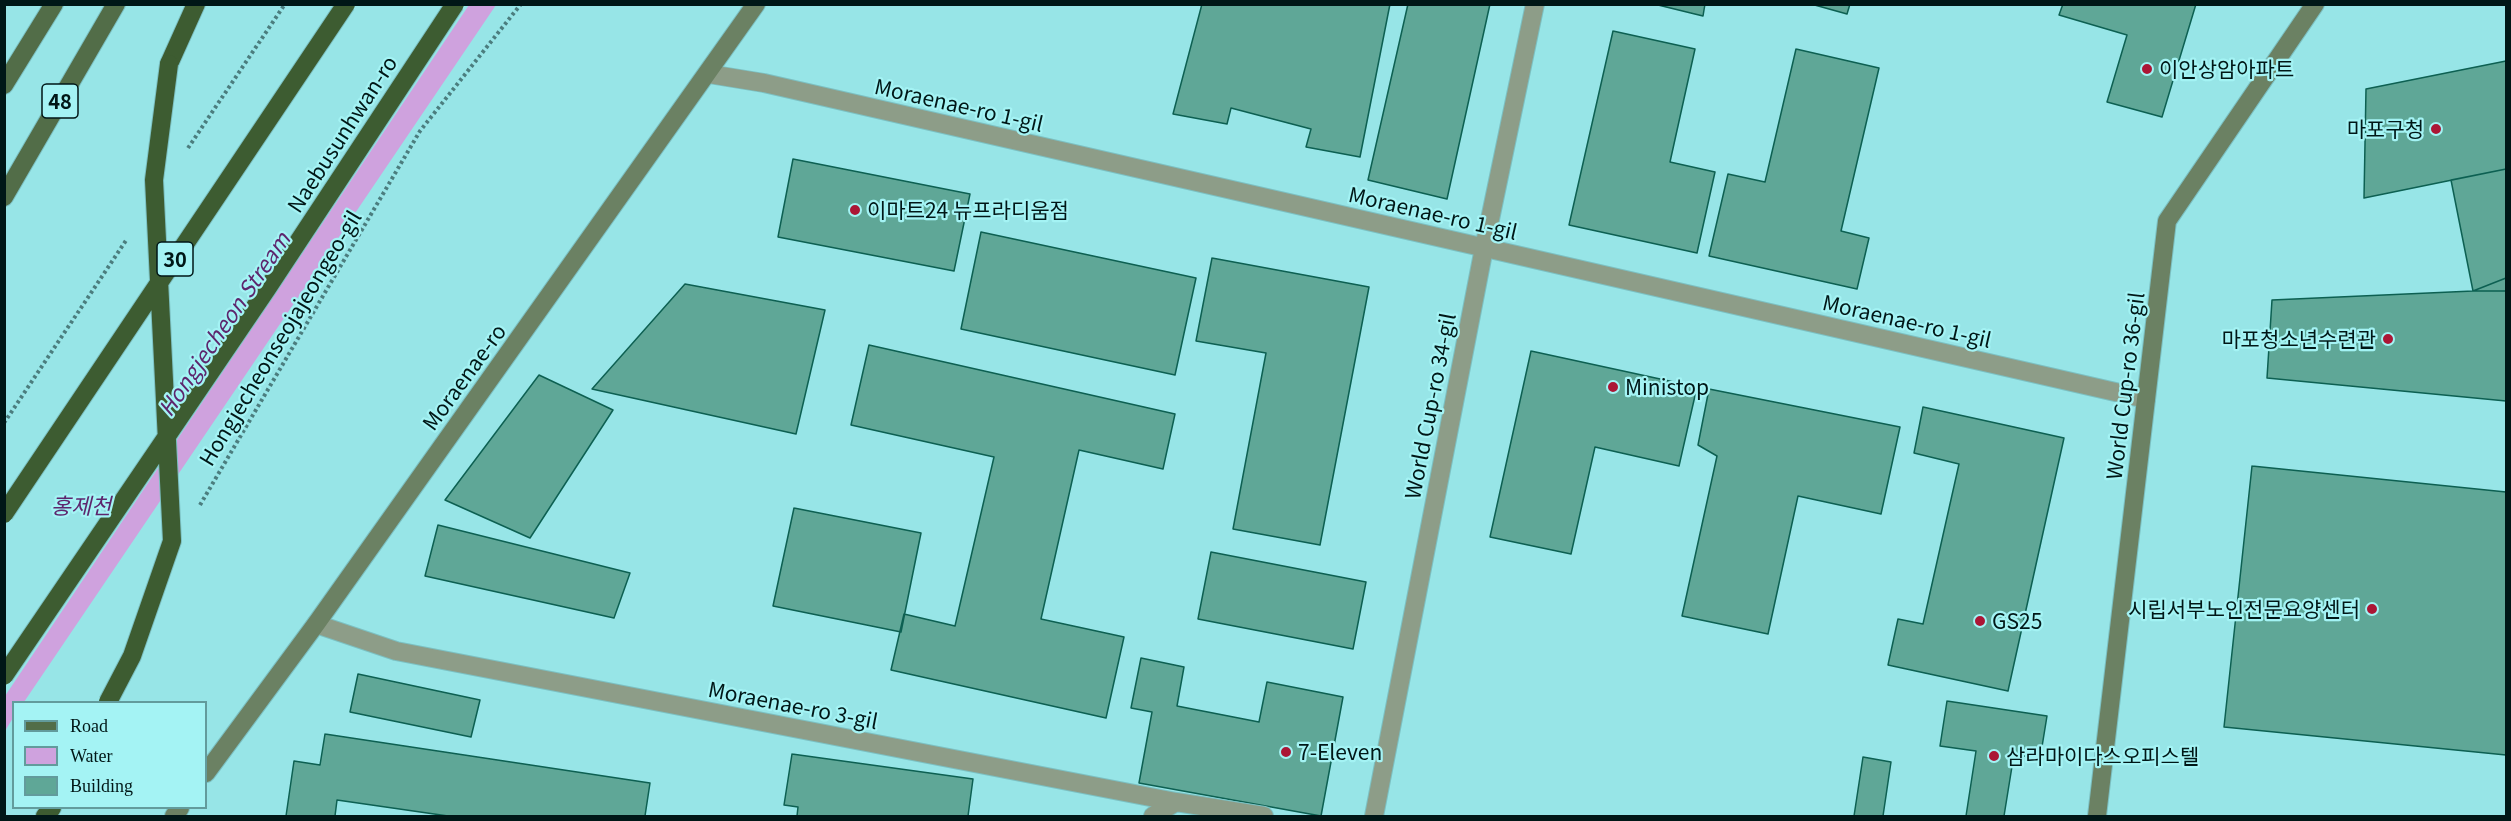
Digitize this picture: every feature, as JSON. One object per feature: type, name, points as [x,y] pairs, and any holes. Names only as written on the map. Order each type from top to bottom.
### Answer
[{"type":"highway","points":[[109,701],[132,656],[172,541],[154,180],[170,64],[196,4]]},
{"type":"highway","name":"30","points":[[4,514],[346,4]]},
{"type":"highway","name":"Naebusunhwan-ro","points":[[4,676],[267,288],[455,4]]},
{"type":"main road","points":[[4,85],[54,4]]},
{"type":"main road","name":"48","points":[[4,197],[116,4]]},
{"type":"main road","name":"Moraenae-ro","points":[[207,772],[316,624],[709,74],[756,4]]},
{"type":"main road","name":"World Cup-ro 36-gil","points":[[2097,816],[2167,221],[2314,4]]},
{"type":"street","name":"World Cup-ro 34-gil","points":[[1374,816],[1484,248],[1535,4]]},
{"type":"street","name":"Moraenae-ro 1-gil","points":[[709,74],[764,83],[2146,399]]},
{"type":"street","name":"Moraenae-ro 3-gil","points":[[316,624],[396,651],[1176,802],[1264,816]]},
{"type":"street","points":[[1153,816],[1176,802]]},
{"type":"path","name":"Hongjecheonseojajeongeo-gil","points":[[199,506],[420,131],[521,4]]},
{"type":"water","name":"홍제천","points":[[345,5],[496,5],[25,701],[12,701],[12,720],[5,731],[5,507]]},
{"type":"pier","name":"홍제천","points":[[342,4],[469,5],[5,696],[4,502]]},
{"type":"building","points":[[1202,4],[1390,4],[1360,157],[1306,147],[1311,129],[1231,108],[1227,124],[1173,114]]},
{"type":"building","points":[[1408,4],[1490,4],[1447,199],[1368,180]]},
{"type":"building","points":[[1654,4],[1705,4],[1703,16]]},
{"type":"building","points":[[1811,4],[1850,4],[1847,14]]},
{"type":"building","name":"이안상암아파트","points":[[2063,4],[2196,4],[2162,117],[2107,102],[2127,35],[2059,15]]},
{"type":"building","points":[[1613,31],[1695,49],[1670,162],[1715,172],[1697,253],[1569,225]]},
{"type":"building","points":[[1796,49],[1879,68],[1841,231],[1869,238],[1857,289],[1709,256],[1728,174],[1765,182]]},
{"type":"building","name":"마포구청","points":[[2506,61],[2506,169],[2364,198],[2366,89]]},
{"type":"building","points":[[793,159],[970,194],[954,271],[778,237]]},
{"type":"building","points":[[2506,169],[2506,278],[2473,291],[2451,180]]},
{"type":"building","points":[[981,232],[1196,278],[1175,375],[961,329]]},
{"type":"building","points":[[1212,258],[1369,287],[1320,545],[1233,529],[1266,353],[1196,341]]},
{"type":"building","points":[[2506,278],[2506,291],[2473,291]]},
{"type":"building","points":[[685,284],[825,310],[796,434],[592,389]]},
{"type":"building","name":"마포청소년수련관","points":[[2506,291],[2506,401],[2267,378],[2272,300]]},
{"type":"building","points":[[869,345],[1175,414],[1163,469],[1079,450],[1041,619],[1124,637],[1106,718],[891,670],[904,614],[955,626],[994,457],[851,425]]},
{"type":"building","points":[[1531,351],[1697,387],[1679,466],[1595,447],[1571,554],[1490,537]]},
{"type":"building","points":[[539,375],[613,410],[530,538],[445,500]]},
{"type":"building","points":[[1709,389],[1900,427],[1881,514],[1798,496],[1768,634],[1682,616],[1717,456],[1698,445]]},
{"type":"building","points":[[1923,407],[2064,438],[2008,691],[1888,665],[1898,619],[1923,624],[1959,464],[1914,453]]},
{"type":"building","name":"시립서부노인전문요양센터","points":[[2252,466],[2506,492],[2506,755],[2224,727]]},
{"type":"building","points":[[794,508],[921,533],[901,632],[773,606]]},
{"type":"building","points":[[438,525],[630,573],[614,618],[425,576]]},
{"type":"building","points":[[1211,552],[1366,582],[1353,649],[1198,619]]},
{"type":"building","points":[[1141,658],[1184,667],[1177,706],[1259,722],[1267,682],[1343,697],[1321,816],[1139,783],[1152,712],[1131,708]]},
{"type":"building","points":[[358,674],[480,700],[471,737],[350,712]]},
{"type":"building","name":"삼라마이다스오피스텔","points":[[1947,701],[2047,716],[2040,759],[2014,754],[2004,816],[1966,816],[1976,751],[1940,746]]},
{"type":"building","points":[[325,734],[650,783],[645,816],[448,816],[337,800],[335,816],[286,816],[294,761],[320,765]]},
{"type":"building","points":[[792,754],[973,779],[968,816],[797,816],[798,807],[784,805]]},
{"type":"building","points":[[1863,757],[1891,762],[1883,816],[1854,816]]},
{"type":"place","name":"이안상암아파트","points":[[2147,69]]},
{"type":"place","name":"마포구청","points":[[2436,129]]},
{"type":"place","name":"이마트24 뉴프라디움점","points":[[855,210]]},
{"type":"place","name":"마포청소년수련관","points":[[2388,339]]},
{"type":"place","name":"Ministop","points":[[1613,387]]},
{"type":"place","name":"시립서부노인전문요양센터","points":[[2372,609]]},
{"type":"place","name":"GS25","points":[[1980,621]]},
{"type":"place","name":"7-Eleven","points":[[1286,752]]},
{"type":"place","name":"삼라마이다스오피스텔","points":[[1994,756]]},
{"type":"water label","name":"Hongjecheon Stream","points":[[224,324]]}]
